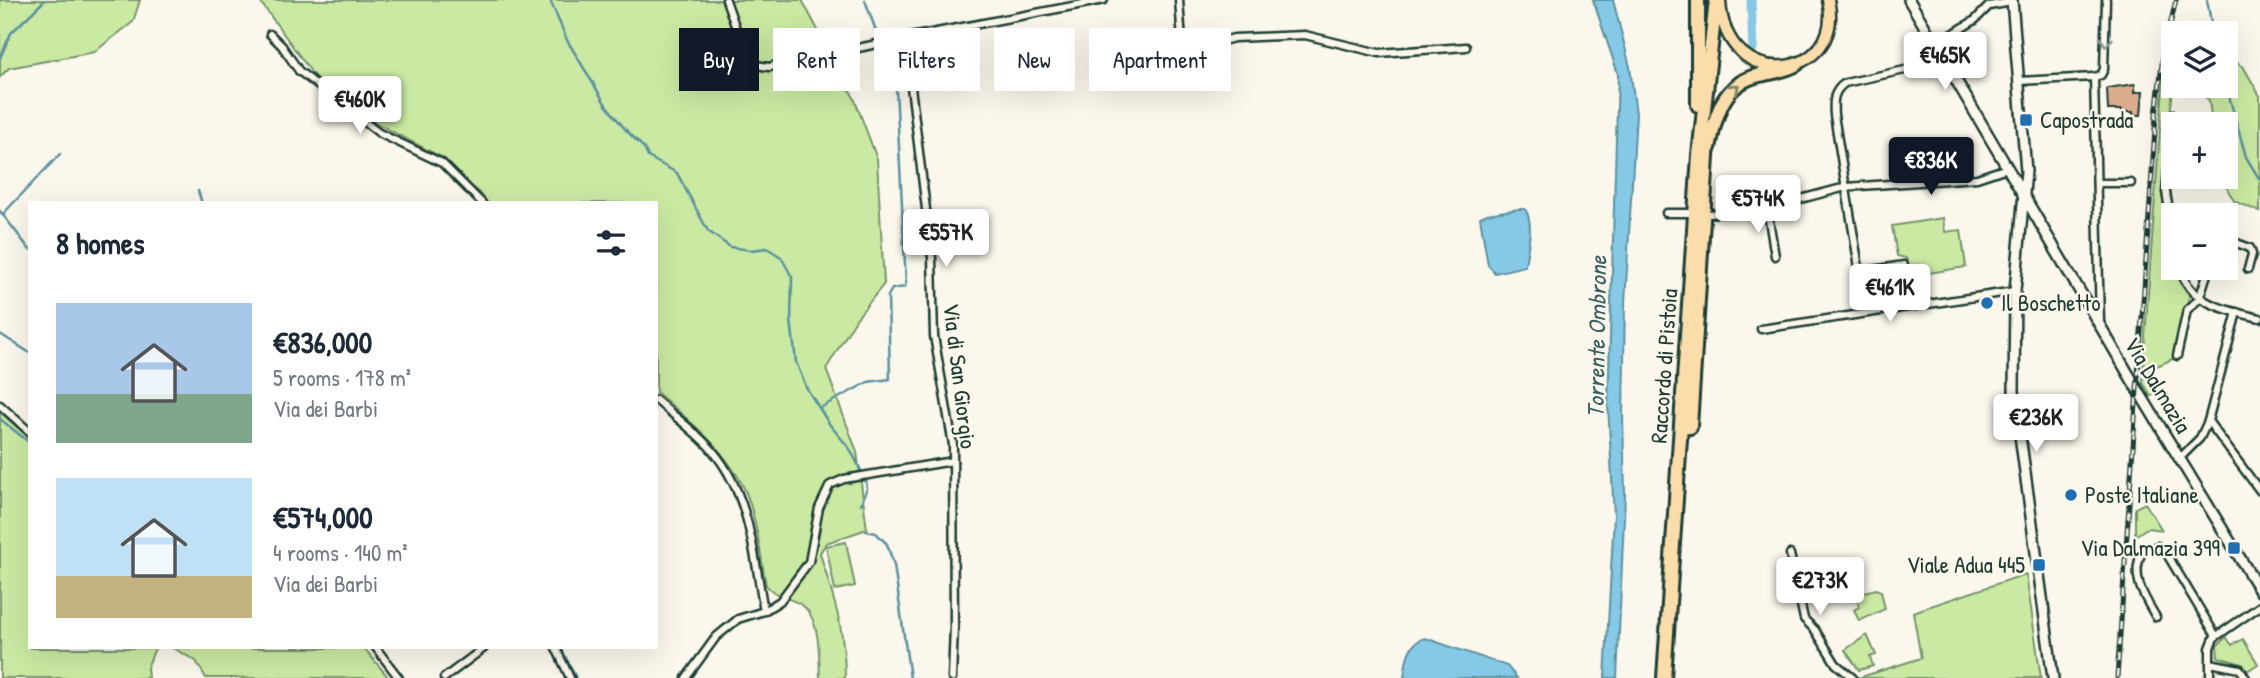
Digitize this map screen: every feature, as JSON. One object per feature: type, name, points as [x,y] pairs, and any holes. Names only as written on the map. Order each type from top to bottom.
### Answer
[{"type":"highway","points":[[1698,0],[1704,152]]},
{"type":"highway","name":"Raccordo di Pistoia","points":[[1664,678],[1711,57],[1718,0]]},
{"type":"highway","points":[[1704,152],[1718,108],[1732,88],[1751,77],[1797,64]]},
{"type":"highway","name":"Raccordo di Pistoia","points":[[1672,678],[1704,152]]},
{"type":"main road","points":[[1718,0],[1726,33],[1743,54],[1767,66],[1797,64],[1811,55],[1825,39],[1830,22],[1828,0]]},
{"type":"main road","name":"Via Dalmazia","points":[[1909,0],[2260,591]]},
{"type":"main road","points":[[2012,1],[2026,165],[2015,291],[2013,378],[2016,420],[2053,678]]},
{"type":"main road","points":[[2007,168],[2017,169],[2026,165]]},
{"type":"main road","points":[[2022,228],[2039,223]]},
{"type":"street","points":[[726,0],[746,57],[756,65],[769,67],[874,45]]},
{"type":"street","points":[[957,28],[1104,0]]},
{"type":"street","points":[[1179,0],[1183,44],[1188,50],[1234,38],[1305,35],[1379,53],[1466,47]]},
{"type":"street","points":[[1981,0],[1987,7]]},
{"type":"street","points":[[2020,81],[2100,76],[2104,69],[2106,0]]},
{"type":"street","points":[[1935,45],[1975,20],[1987,7],[2012,1]]},
{"type":"street","points":[[270,34],[299,71],[379,133],[442,163],[480,201]]},
{"type":"street","points":[[1904,265],[1860,270],[1834,107],[1838,89],[1849,82],[1918,67],[1941,55]]},
{"type":"street","points":[[2094,77],[2100,325]]},
{"type":"street","name":"Via di San Giorgio","points":[[912,91],[932,258],[934,336],[952,437],[952,678]]},
{"type":"street","points":[[1709,214],[1767,208],[1846,187],[1977,178],[2007,168]]},
{"type":"street","points":[[2097,183],[2131,183]]},
{"type":"street","points":[[1767,208],[1775,256]]},
{"type":"street","points":[[1666,212],[1691,214]]},
{"type":"street","points":[[2238,244],[2251,249],[2248,269]]},
{"type":"street","points":[[2185,280],[2199,299],[2260,318]]},
{"type":"street","points":[[2176,356],[2187,310],[2199,299],[2205,280]]},
{"type":"street","points":[[1761,329],[2015,291]]},
{"type":"street","points":[[2179,458],[2200,438],[2207,421],[2237,312]]},
{"type":"street","points":[[658,402],[712,449],[732,479],[745,513],[764,611]]},
{"type":"street","points":[[0,405],[28,430]]},
{"type":"street","points":[[2207,421],[2260,491]]},
{"type":"street","points":[[686,678],[704,651],[726,627],[780,601],[809,562],[819,508],[830,485],[844,479],[953,461]]},
{"type":"street","points":[[2156,617],[2141,591],[2138,577],[2142,552],[2157,546],[2165,551],[2216,636]]},
{"type":"street","points":[[1790,554],[1804,619],[1836,664],[1853,678]]},
{"type":"street","points":[[2210,678],[2211,645],[2216,636],[2260,606]]},
{"type":"street","points":[[377,649],[399,678]]},
{"type":"street","points":[[444,678],[483,649]]},
{"type":"street","points":[[556,649],[570,678]]},
{"type":"street","points":[[2210,663],[2239,669],[2246,678]]},
{"type":"green space","points":[[0,0],[140,0],[133,22],[94,52],[9,68],[0,77]]},
{"type":"green space","points":[[259,0],[802,0],[817,28],[773,28],[773,91],[850,91],[877,159],[884,284],[856,319],[826,369],[857,452],[867,529],[826,543],[820,553],[841,629],[845,678],[820,678],[818,638],[812,618],[800,604],[777,594],[766,585],[752,511],[744,488],[727,460],[658,394],[658,201],[485,201],[443,158],[368,119],[317,80]]},
{"type":"green space","points":[[2238,64],[2244,68],[2260,96],[2260,212],[2234,201],[2228,189],[2238,189],[2238,112],[2210,112],[2209,100],[2206,98],[2238,98]]},
{"type":"green space","points":[[2162,98],[2172,98],[2170,112],[2161,112]]},
{"type":"green space","points":[[2161,115],[2161,189],[2164,189],[2164,203],[2161,203],[2161,280],[2181,280],[2190,296],[2184,310],[2175,358],[2150,369],[2160,390],[2151,396],[2143,383]]},
{"type":"green space","points":[[1943,218],[1945,232],[1961,230],[1966,267],[1910,276],[1906,258],[1897,256],[1892,226]]},
{"type":"green space","points":[[0,412],[28,437],[28,649],[155,649],[147,668],[148,678],[0,678]]},
{"type":"green space","points":[[2145,503],[2162,530],[2147,528],[2135,536],[2135,508]]},
{"type":"green space","points":[[846,542],[855,586],[835,590],[826,546]]},
{"type":"green space","points":[[2026,574],[2041,678],[1858,678],[1921,658],[1913,612]]},
{"type":"green space","points":[[1876,589],[1881,591],[1885,609],[1859,621],[1854,610],[1859,607],[1856,594]]},
{"type":"green space","points":[[1867,635],[1876,655],[1870,657],[1873,666],[1859,670],[1845,650]]},
{"type":"green space","points":[[2226,637],[2232,645],[2243,639],[2258,664],[2247,671],[2243,664],[2218,657],[2217,646]]},
{"type":"green space","points":[[175,649],[365,649],[389,678],[206,678],[196,661]]},
{"type":"water","points":[[1593,0],[1613,0],[1630,67],[1636,114],[1625,303],[1625,494],[1617,678],[1605,678],[1614,516],[1608,404],[1618,74]]},
{"type":"water","points":[[1525,209],[1529,222],[1530,237],[1525,266],[1495,273],[1488,265],[1480,217]]},
{"type":"water","points":[[1425,638],[1507,666],[1517,678],[1404,678],[1411,649],[1419,640]]},
{"type":"building","points":[[2135,84],[2135,92],[2143,91],[2141,115],[2108,110],[2107,88]]},
{"type":"waterway","points":[[0,58],[11,33],[45,0]]},
{"type":"waterway","points":[[550,0],[567,40],[606,105],[644,148],[648,157],[677,173],[708,231],[730,247],[751,250],[767,248],[781,257],[792,277],[791,320],[796,362],[807,389],[830,425],[850,449],[866,480],[867,489],[861,504]]},
{"type":"waterway","points":[[820,408],[868,382],[890,379],[888,296],[892,289],[905,287],[906,283],[896,88],[865,0]]},
{"type":"waterway","points":[[1751,0],[1753,49]]},
{"type":"waterway","points":[[2207,0],[2211,21]]},
{"type":"waterway","points":[[2230,98],[2246,157],[2260,180]]},
{"type":"waterway","points":[[2,215],[60,154]]},
{"type":"waterway","points":[[198,191],[201,201]]},
{"type":"waterway","points":[[0,211],[28,247]]},
{"type":"waterway","points":[[0,334],[28,352]]},
{"type":"waterway","points":[[0,419],[28,441]]},
{"type":"waterway","points":[[866,531],[876,533],[887,544],[894,565],[910,678]]},
{"type":"waterway","points":[[372,649],[395,678]]},
{"type":"waterway","points":[[562,649],[576,678]]},
{"type":"railway","points":[[2117,678],[2156,115],[2163,55],[2176,0]]},
{"type":"place","name":"Capostrada","points":[[2026,120]]},
{"type":"place","name":"Il Boschetto","points":[[1987,303]]},
{"type":"place","name":"Poste Italiane","points":[[2071,495]]},
{"type":"place","name":"Via Dalmazia 399","points":[[2234,548]]},
{"type":"place","name":"Viale Adua 445","points":[[2039,565]]},
{"type":"water label","name":"Torrente Ombrone","points":[[1597,337]]}]
